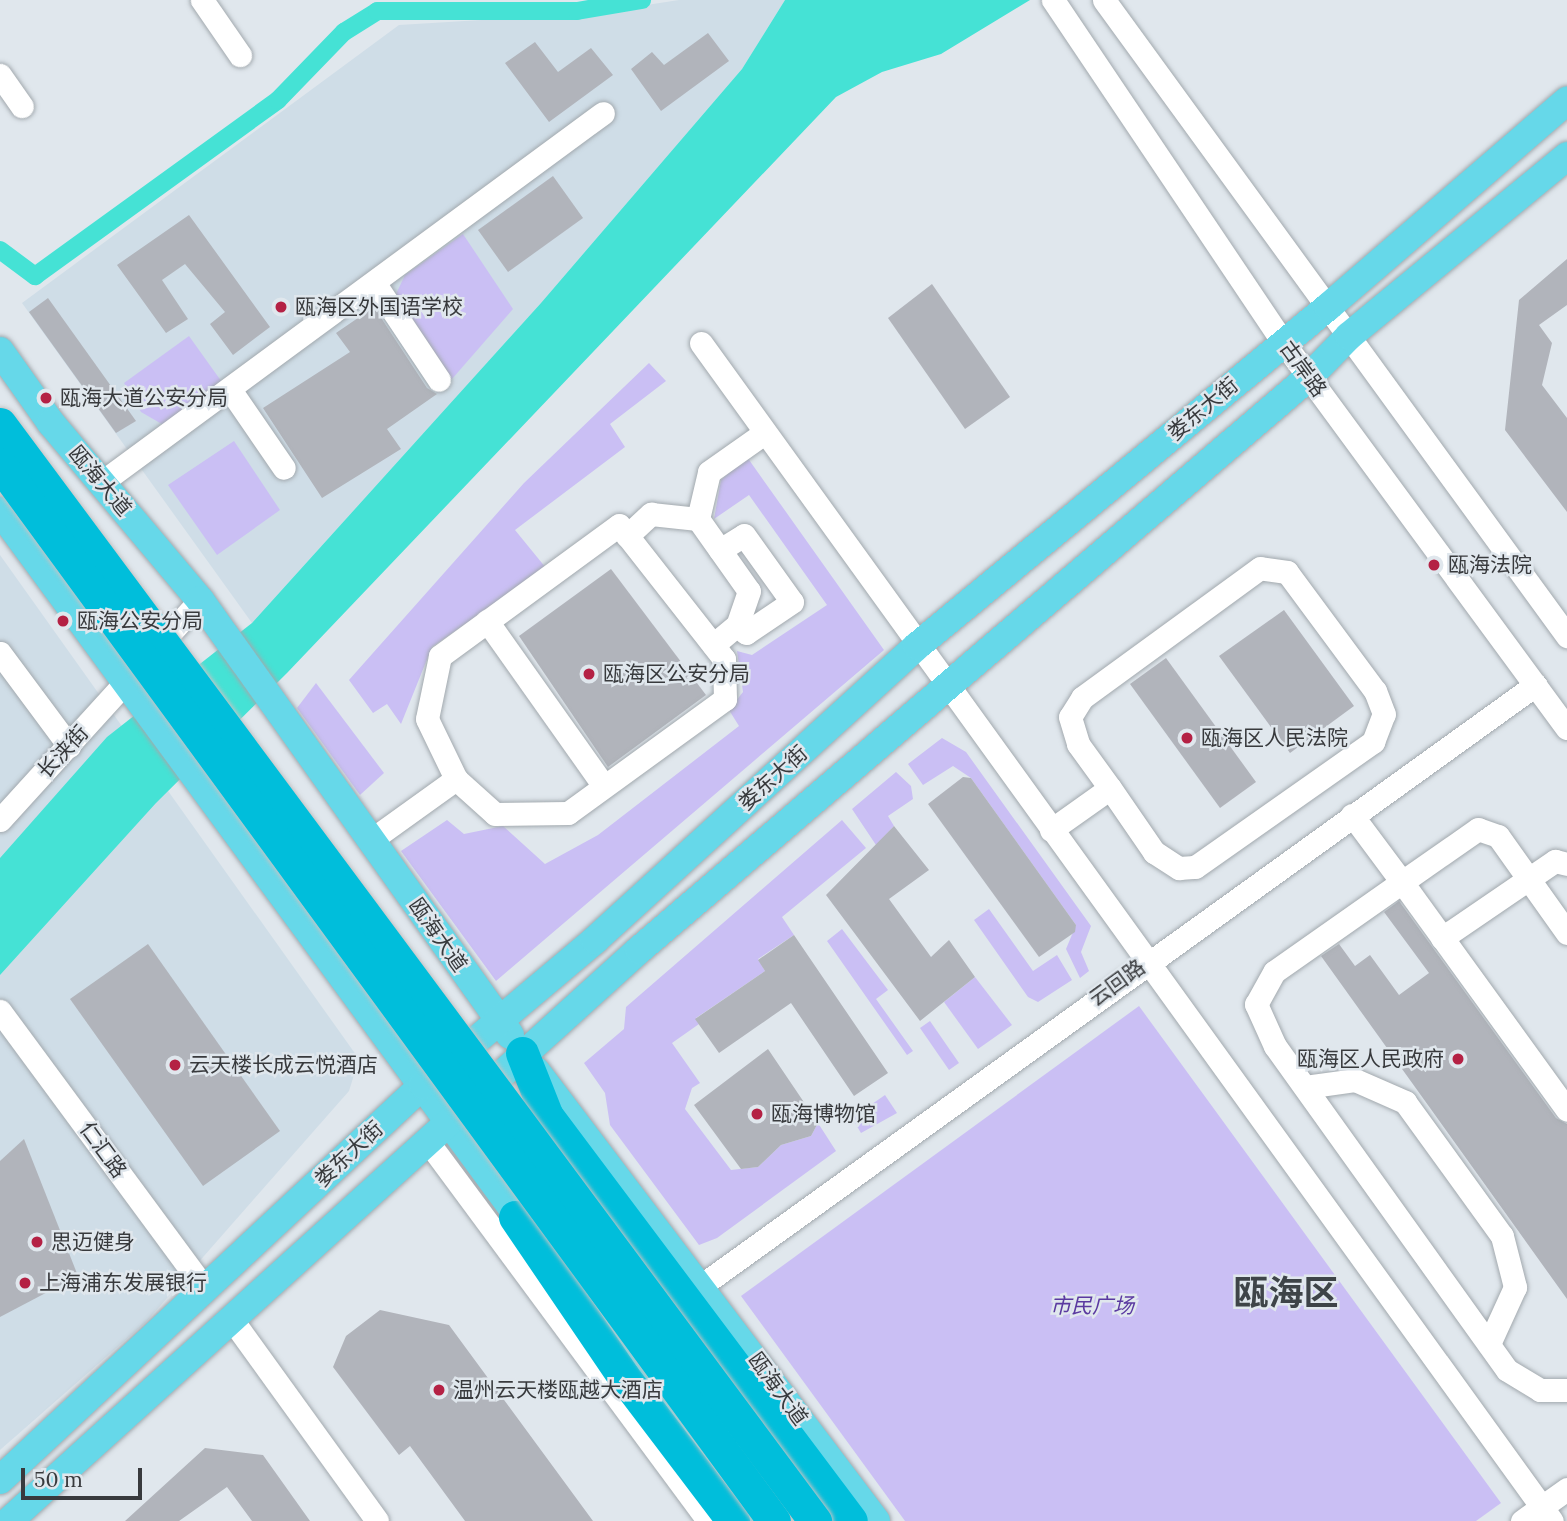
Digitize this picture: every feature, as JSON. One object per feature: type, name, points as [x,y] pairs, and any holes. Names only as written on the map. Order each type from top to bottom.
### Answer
[{"type":"highway","name":"瓯海大道","points":[[0,424],[815,1521]]},
{"type":"highway","points":[[0,464],[774,1521]]},
{"type":"highway","points":[[522,1053],[547,1116],[851,1521]]},
{"type":"highway","points":[[515,1217],[623,1376],[733,1521]]},
{"type":"main road","name":"娄东大街","points":[[0,1479],[423,1085],[499,1021],[917,646],[1328,307],[1567,101]]},
{"type":"main road","name":"娄东大街","points":[[9,1521],[233,1321],[522,1053],[945,684],[1309,377],[1349,336],[1567,156]]},
{"type":"main road","name":"瓯海大道","points":[[0,351],[102,482],[200,600],[522,1053],[702,1285],[876,1521]]},
{"type":"main road","points":[[0,511],[450,1121],[515,1217],[573,1278],[753,1521]]},
{"type":"street","points":[[202,0],[240,55]]},
{"type":"street","name":"古岸路","points":[[1053,0],[1283,342],[1567,728]]},
{"type":"street","points":[[1104,0],[1567,636]]},
{"type":"street","points":[[0,75],[22,106]]},
{"type":"street","points":[[102,482],[231,391],[603,113]]},
{"type":"street","points":[[374,284],[439,380]]},
{"type":"street","points":[[701,344],[1547,1514]]},
{"type":"street","points":[[231,391],[284,468]]},
{"type":"street","points":[[713,645],[737,625],[749,591],[698,519],[709,472],[764,433]]},
{"type":"street","points":[[627,536],[651,514],[698,519]]},
{"type":"street","points":[[619,526],[627,536],[724,659],[725,699],[568,813],[495,814],[456,779],[427,719],[440,656],[619,526]]},
{"type":"street","points":[[720,550],[744,534],[792,602],[746,633],[737,625]]},
{"type":"street","points":[[1260,568],[1287,572],[1375,691],[1384,714],[1373,742],[1195,867],[1179,868],[1154,852],[1110,788],[1078,744],[1070,717],[1076,707],[1260,568]]},
{"type":"street","name":"长浃街","points":[[0,820],[200,600]]},
{"type":"street","points":[[487,621],[604,786]]},
{"type":"street","points":[[0,653],[69,746]]},
{"type":"street","name":"云回路","points":[[702,1285],[1146,962],[1535,685]]},
{"type":"street","points":[[371,840],[456,779]]},
{"type":"street","points":[[1051,830],[1110,788]]},
{"type":"street","points":[[1352,815],[1567,1110]]},
{"type":"street","points":[[1567,933],[1498,836],[1478,829],[1274,972],[1256,1004],[1275,1046],[1507,1370],[1540,1390],[1567,1390]]},
{"type":"street","points":[[1442,938],[1555,861],[1567,864]]},
{"type":"street","name":"仁汇路","points":[[0,1012],[205,1289]]},
{"type":"street","points":[[1305,1087],[1355,1080],[1405,1101],[1494,1225],[1516,1287],[1489,1344]]},
{"type":"street","points":[[428,1142],[708,1521]]},
{"type":"street","points":[[233,1321],[377,1521]]},
{"type":"street","points":[[1522,1521],[1547,1514],[1567,1489]]},
{"type":"shaded area","name":"瓯海区外国语学校","points":[[679,0],[785,0],[742,69],[541,303],[252,623],[22,303],[399,25],[595,13]]},
{"type":"shaded area","points":[[785,0],[1030,0],[941,54],[882,72],[836,97],[287,673],[156,803],[0,975],[0,858],[107,737],[252,623],[541,303],[742,69]]},
{"type":"shaded area","points":[[0,555],[359,1059],[349,1091],[146,1322],[0,1450]]},
{"type":"green space","points":[[463,234],[513,309],[452,379],[396,294],[405,275]]},
{"type":"green space","points":[[189,336],[224,385],[167,427],[141,412],[124,383]]},
{"type":"green space","points":[[649,363],[666,381],[610,424],[625,447],[515,530],[546,568],[432,647],[401,724],[387,704],[373,713],[349,680],[524,483]]},
{"type":"green space","points":[[234,441],[280,510],[217,555],[168,485]]},
{"type":"green space","points":[[747,457],[884,650],[496,981],[401,851],[447,820],[464,834],[503,826],[545,864],[598,835],[739,726],[729,710],[743,692],[737,651],[752,655],[827,605],[749,495],[714,519],[721,480]]},
{"type":"green space","points":[[316,683],[384,773],[360,795],[297,708]]},
{"type":"green space","points":[[942,738],[966,752],[1091,926],[1081,952],[1089,971],[1080,978],[1066,949],[1076,925],[971,778],[953,766],[923,785],[908,764]]},
{"type":"green space","points":[[896,772],[911,786],[913,799],[888,816],[894,826],[876,845],[852,809]]},
{"type":"green space","points":[[842,820],[866,848],[782,917],[794,935],[758,959],[765,971],[696,1018],[699,1024],[672,1043],[700,1083],[692,1088],[685,1109],[731,1170],[758,1167],[781,1145],[811,1136],[818,1123],[836,1151],[717,1238],[699,1245],[610,1125],[605,1093],[584,1063],[624,1029],[626,1007]]},
{"type":"green space","points":[[989,909],[1033,971],[1057,955],[1072,980],[1038,1002],[1028,997],[974,920]]},
{"type":"green space","points":[[842,929],[888,990],[876,999],[913,1051],[907,1055],[827,941]]},
{"type":"green space","points":[[975,977],[1012,1025],[978,1049],[944,1002]]},
{"type":"green space","name":"市民广场","points":[[1139,1006],[1501,1503],[1476,1521],[905,1521],[741,1296]]},
{"type":"green space","points":[[930,1021],[959,1063],[949,1070],[920,1028]]},
{"type":"green space","points":[[885,1095],[897,1113],[861,1133],[852,1118]]},
{"type":"building","points":[[708,33],[729,61],[661,111],[631,69],[652,52],[664,65]]},
{"type":"building","points":[[535,42],[558,72],[591,48],[613,75],[549,122],[505,63]]},
{"type":"building","points":[[553,176],[583,218],[508,272],[478,230]]},
{"type":"building","points":[[189,215],[270,327],[233,355],[210,324],[225,312],[185,264],[162,280],[188,319],[166,333],[117,265]]},
{"type":"building","points":[[1567,259],[1567,305],[1539,325],[1552,343],[1542,385],[1567,418],[1567,512],[1505,430],[1519,300]]},
{"type":"building","points":[[932,284],[1010,397],[965,429],[888,318]]},
{"type":"building","points":[[48,298],[136,421],[116,433],[29,312]]},
{"type":"building","points":[[374,307],[427,388],[437,394],[387,429],[401,449],[322,498],[263,408],[350,352],[336,333]]},
{"type":"building","points":[[611,569],[706,695],[608,767],[519,636]]},
{"type":"building","points":[[1284,610],[1354,706],[1290,753],[1219,656]]},
{"type":"building","points":[[1166,658],[1256,782],[1220,808],[1130,684]]},
{"type":"building","points":[[963,777],[971,778],[1076,925],[1075,932],[1039,957],[928,804]]},
{"type":"building","points":[[894,826],[929,870],[889,899],[931,957],[949,940],[975,977],[920,1021],[826,895]]},
{"type":"building","name":"瓯海区人民政府","points":[[1399,901],[1556,1118],[1567,1124],[1567,1299],[1321,956],[1339,944],[1355,966],[1370,955],[1399,995],[1429,973],[1384,912]]},
{"type":"building","points":[[794,935],[888,1073],[854,1096],[791,1003],[719,1053],[695,1019],[765,971],[758,960]]},
{"type":"building","name":"云天楼长成云悦酒店","points":[[148,944],[280,1131],[203,1186],[70,999]]},
{"type":"building","name":"瓯海博物馆","points":[[768,1049],[818,1123],[811,1136],[781,1145],[758,1167],[741,1169],[694,1105]]},
{"type":"building","points":[[24,1139],[78,1276],[0,1317],[0,1161]]},
{"type":"building","points":[[380,1310],[449,1325],[593,1521],[465,1521],[410,1446],[399,1455],[333,1367],[346,1336]]},
{"type":"building","points":[[205,1448],[263,1455],[310,1521],[252,1521],[227,1487],[179,1521],[125,1521]]},
{"type":"waterway","points":[[0,250],[35,276],[278,100],[344,32],[377,11],[577,11],[642,0]]},
{"type":"place","name":"瓯海区外国语学校","points":[[281,307]]},
{"type":"place","name":"瓯海大道公安分局","points":[[46,398]]},
{"type":"place","name":"瓯海法院","points":[[1434,565]]},
{"type":"place","name":"瓯海公安分局","points":[[63,621]]},
{"type":"place","name":"瓯海区公安分局","points":[[589,674]]},
{"type":"place","name":"瓯海区人民法院","points":[[1187,738]]},
{"type":"place","name":"瓯海区人民政府","points":[[1458,1059]]},
{"type":"place","name":"云天楼长成云悦酒店","points":[[175,1065]]},
{"type":"place","name":"瓯海博物馆","points":[[757,1114]]},
{"type":"place","name":"思迈健身","points":[[37,1242]]},
{"type":"place","name":"上海浦东发展银行","points":[[25,1283]]},
{"type":"place","name":"温州云天楼瓯越大酒店","points":[[439,1390]]},
{"type":"district","name":"瓯海区","points":[[1286,1293]]}]
